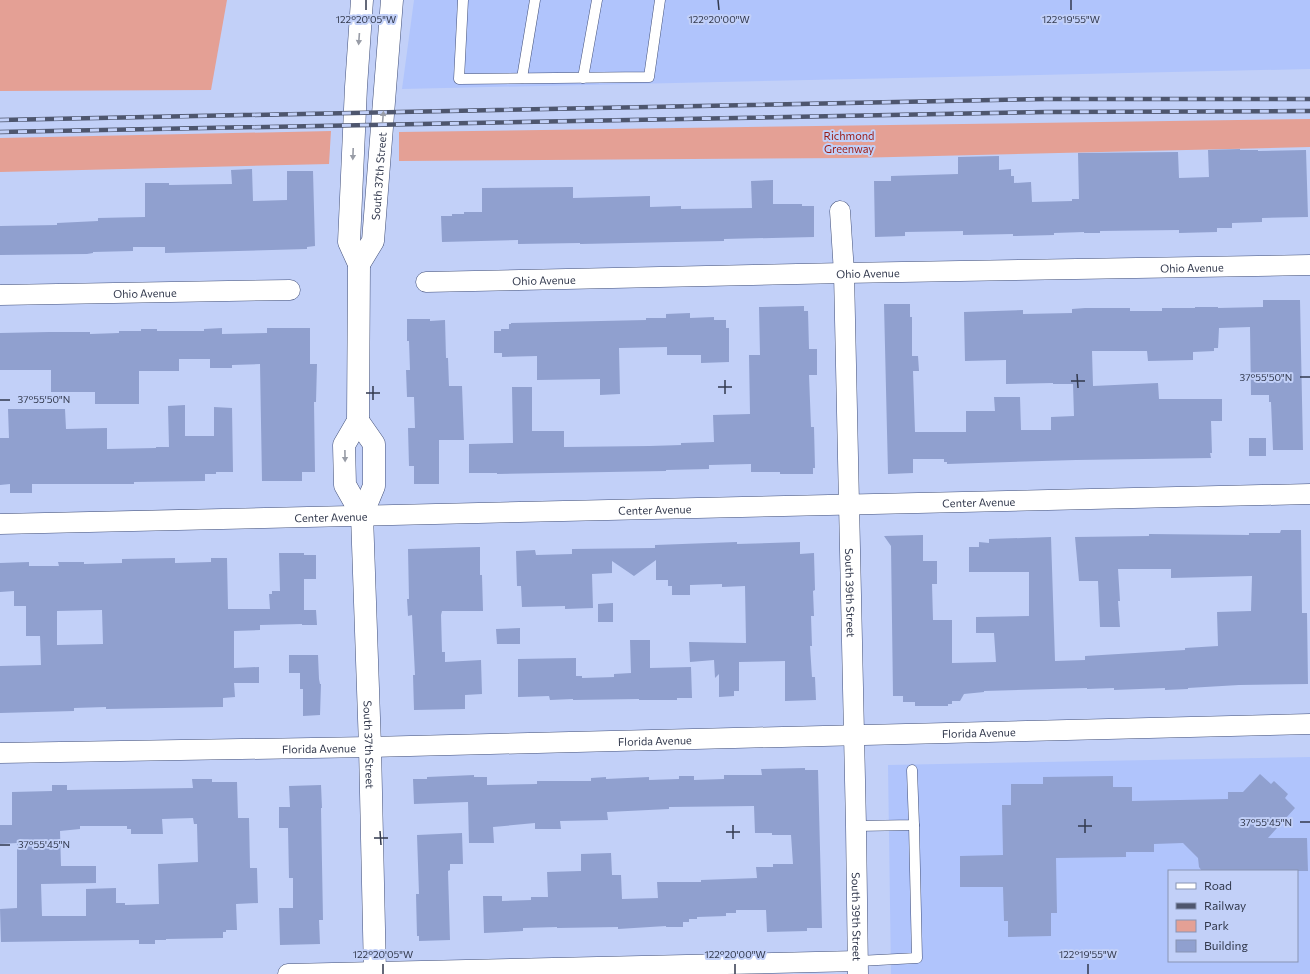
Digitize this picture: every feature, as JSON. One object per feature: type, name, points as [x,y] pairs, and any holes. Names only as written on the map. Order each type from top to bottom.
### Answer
[{"type":"street","name":"South 37th Street","points":[[362,0],[356,87],[349,242],[359,264],[358,421],[344,445],[345,485],[362,515]]},
{"type":"street","name":"South 37th Street","points":[[359,264],[373,241],[392,0]]},
{"type":"street","name":"South 39th Street","points":[[840,211],[844,273],[858,968]]},
{"type":"street","name":"Ohio Avenue","points":[[426,282],[1310,265]]},
{"type":"street","name":"Ohio Avenue","points":[[0,295],[290,290]]},
{"type":"street","name":"South 37th Street","points":[[358,421],[374,444],[374,486],[362,515],[370,747],[375,973]]},
{"type":"street","name":"Center Avenue","points":[[0,524],[1310,494]]},
{"type":"street","name":"Florida Avenue","points":[[0,753],[370,747],[1310,724]]},
{"type":"street","points":[[288,974],[858,968]]},
{"type":"lane","points":[[463,0],[459,79],[648,77],[660,0]]},
{"type":"lane","points":[[522,78],[535,0]]},
{"type":"lane","points":[[583,78],[597,0]]},
{"type":"lane","points":[[858,968],[917,958],[912,770]]},
{"type":"lane","points":[[856,826],[914,825]]},
{"type":"shaded area","points":[[414,0],[1310,0],[1310,69],[402,89]]},
{"type":"shaded area","points":[[1310,757],[1310,974],[891,974],[888,765]]},
{"type":"green space","points":[[0,0],[227,0],[211,90],[0,91]]},
{"type":"green space","name":"Richmond Greenway","points":[[1310,119],[1310,147],[852,158],[399,161],[399,132]]},
{"type":"green space","points":[[331,131],[329,164],[0,172],[0,138]]},
{"type":"building","points":[[1240,149],[1258,151],[1306,150],[1308,217],[1262,218],[1262,222],[1232,223],[1232,228],[1217,228],[1217,232],[1179,233],[1179,230],[1100,231],[1100,233],[1054,233],[1054,235],[1013,236],[1013,234],[963,235],[963,231],[905,232],[905,236],[875,237],[874,181],[891,181],[891,176],[958,174],[958,157],[999,156],[999,170],[1011,169],[1011,176],[1014,176],[1014,183],[1031,182],[1032,202],[1072,201],[1072,199],[1079,199],[1078,153],[1178,152],[1179,178],[1209,177],[1208,150]]},
{"type":"building","points":[[252,169],[253,201],[287,200],[287,171],[313,171],[315,246],[307,247],[307,249],[165,253],[165,247],[133,247],[133,251],[93,252],[87,254],[0,255],[0,226],[57,225],[57,223],[98,221],[98,218],[145,217],[145,183],[169,183],[169,185],[232,184],[231,170]]},
{"type":"building","points":[[773,180],[773,204],[802,204],[802,206],[814,206],[814,237],[724,239],[724,241],[580,244],[518,244],[518,240],[442,242],[441,216],[464,214],[464,212],[482,212],[482,188],[573,187],[573,198],[650,196],[650,207],[681,206],[681,209],[752,208],[751,181]]},
{"type":"building","points":[[1263,300],[1300,300],[1303,450],[1273,450],[1271,402],[1269,402],[1269,395],[1251,395],[1250,327],[1219,328],[1218,348],[1214,348],[1214,351],[1193,352],[1193,360],[1148,361],[1147,351],[1092,351],[1093,386],[1158,383],[1159,399],[1222,399],[1222,421],[1211,421],[1211,458],[947,464],[947,462],[944,462],[944,459],[913,459],[913,473],[888,474],[884,304],[910,304],[910,317],[912,317],[912,356],[918,356],[919,371],[913,371],[915,432],[966,432],[966,411],[995,411],[994,397],[1020,397],[1021,430],[1051,430],[1051,417],[1074,416],[1073,384],[1006,384],[1006,360],[965,361],[964,312],[1023,310],[1023,314],[1072,313],[1072,309],[1085,308],[1130,308],[1130,311],[1162,311],[1162,308],[1263,307]]},
{"type":"building","points":[[804,306],[804,311],[808,311],[809,349],[817,349],[817,375],[809,375],[811,427],[814,427],[815,468],[813,468],[813,474],[751,472],[751,464],[709,465],[709,469],[666,471],[497,474],[469,473],[469,444],[513,443],[512,387],[532,387],[532,431],[564,431],[564,447],[681,445],[681,443],[714,442],[713,415],[750,414],[749,355],[760,355],[759,307]]},
{"type":"building","points":[[690,313],[690,318],[714,317],[714,320],[726,320],[726,328],[729,328],[729,362],[701,363],[701,355],[667,355],[667,347],[619,348],[620,394],[600,395],[600,379],[537,380],[537,356],[502,357],[502,353],[494,353],[494,331],[509,329],[509,324],[511,323],[646,320],[646,318],[666,318],[666,314]]},
{"type":"building","points":[[407,319],[430,319],[430,321],[445,320],[446,358],[448,358],[449,386],[462,386],[464,440],[439,440],[439,484],[414,484],[414,466],[409,466],[408,428],[415,428],[414,397],[407,397],[406,370],[410,370],[409,341],[407,341]]},
{"type":"building","points":[[222,328],[222,334],[267,333],[267,328],[310,328],[310,364],[317,364],[316,402],[314,402],[315,472],[302,472],[302,481],[262,481],[260,364],[232,365],[232,368],[210,368],[210,359],[179,359],[179,371],[139,371],[139,404],[95,404],[95,392],[51,392],[51,370],[0,370],[0,333],[90,332],[90,334],[119,333],[119,331],[141,331],[141,329],[157,329],[157,331],[204,331],[204,329]]},
{"type":"building","points":[[185,405],[185,436],[214,436],[214,407],[232,408],[233,472],[216,472],[216,474],[205,474],[205,481],[134,482],[134,484],[32,484],[32,493],[10,493],[10,484],[0,485],[0,438],[9,438],[8,409],[65,409],[66,429],[107,428],[107,449],[156,448],[169,447],[168,406]]},
{"type":"building","points":[[1249,438],[1266,438],[1266,456],[1249,456]]},
{"type":"building","points":[[1281,530],[1301,530],[1302,613],[1307,613],[1308,684],[1239,685],[1165,690],[1165,688],[1114,690],[1114,688],[1087,688],[984,691],[964,694],[960,701],[952,701],[952,704],[948,704],[948,706],[915,706],[915,702],[903,702],[903,696],[893,696],[891,546],[884,536],[923,535],[923,561],[937,561],[937,584],[932,584],[933,620],[952,620],[952,663],[996,662],[994,633],[976,633],[976,617],[1029,616],[1029,572],[969,572],[969,547],[979,547],[979,542],[989,543],[989,539],[1051,537],[1055,661],[1085,660],[1085,656],[1185,650],[1185,648],[1218,646],[1217,612],[1251,611],[1252,576],[1171,578],[1171,569],[1118,569],[1120,627],[1100,627],[1098,581],[1079,581],[1075,537],[1149,536],[1149,534],[1249,535],[1249,533],[1280,533]]},
{"type":"building","points":[[737,542],[737,544],[800,542],[800,554],[814,553],[814,616],[811,616],[812,646],[810,646],[812,677],[815,677],[816,700],[785,701],[785,661],[739,662],[739,691],[734,691],[734,696],[719,697],[719,674],[715,678],[714,660],[690,662],[689,642],[746,643],[745,586],[722,587],[722,584],[690,585],[690,595],[672,595],[672,586],[668,586],[668,580],[656,580],[656,560],[634,576],[612,561],[612,573],[592,574],[593,608],[565,609],[565,606],[522,607],[521,586],[517,586],[516,551],[535,550],[536,555],[572,554],[572,549],[655,548],[655,545]]},
{"type":"building","points":[[480,547],[480,575],[482,575],[483,611],[442,611],[441,615],[442,652],[445,652],[445,662],[481,660],[482,694],[465,695],[465,709],[414,710],[413,675],[415,675],[412,615],[408,616],[407,599],[409,599],[408,549]]},
{"type":"building","points":[[279,553],[304,553],[304,555],[316,555],[316,579],[304,579],[304,610],[316,610],[317,625],[260,625],[260,630],[234,631],[234,668],[259,667],[259,683],[234,683],[235,697],[223,698],[223,707],[106,709],[106,707],[74,708],[74,711],[0,713],[0,666],[41,665],[40,636],[26,636],[26,606],[14,606],[14,591],[0,592],[0,563],[29,562],[29,566],[59,566],[58,562],[84,562],[84,564],[122,563],[122,559],[175,558],[175,563],[211,562],[211,558],[227,558],[228,609],[270,609],[269,594],[272,594],[272,591],[280,591]],"holes":[[[102,610],[103,644],[57,645],[57,611]]]},
{"type":"building","points":[[613,603],[613,622],[598,622],[598,604]]},
{"type":"building","points":[[520,628],[520,644],[497,644],[496,629]]},
{"type":"building","points":[[630,640],[650,640],[650,668],[691,667],[692,698],[677,698],[677,700],[550,700],[549,696],[518,697],[518,659],[576,658],[576,676],[582,676],[582,678],[614,677],[614,674],[631,673]]},
{"type":"building","points":[[289,655],[318,655],[319,679],[321,684],[320,715],[303,716],[303,689],[300,689],[300,673],[289,673]]},
{"type":"building","points":[[805,768],[805,770],[818,770],[822,928],[807,928],[807,931],[767,932],[766,910],[736,910],[736,913],[726,913],[726,916],[697,917],[697,919],[689,919],[689,922],[683,922],[683,927],[666,926],[618,929],[618,927],[523,928],[523,931],[484,933],[483,896],[502,896],[502,901],[531,900],[531,897],[548,897],[547,872],[581,871],[581,854],[611,853],[612,875],[621,875],[622,899],[658,898],[657,882],[701,882],[701,880],[757,878],[756,867],[773,867],[773,864],[793,864],[791,835],[755,833],[754,806],[669,807],[669,809],[607,812],[608,820],[560,821],[561,829],[535,829],[535,823],[493,827],[494,843],[469,843],[468,802],[414,804],[413,779],[427,779],[427,777],[474,775],[474,777],[487,777],[487,785],[537,784],[537,781],[591,781],[591,778],[606,777],[606,779],[649,777],[649,780],[679,779],[679,776],[694,776],[694,780],[724,779],[724,775],[762,775],[761,769]]},
{"type":"building","points":[[1260,774],[1271,784],[1274,781],[1288,794],[1285,798],[1295,808],[1268,838],[1307,838],[1308,871],[1201,870],[1199,867],[1198,858],[1183,843],[1154,844],[1154,852],[1126,852],[1126,857],[1056,858],[1057,913],[1051,913],[1051,936],[1008,937],[1008,921],[1004,921],[1003,887],[960,887],[960,856],[1003,855],[1002,805],[1011,805],[1011,784],[1043,784],[1043,777],[1113,776],[1113,787],[1132,787],[1132,801],[1228,799],[1228,792],[1243,792]]},
{"type":"building","points":[[192,779],[212,779],[212,782],[237,782],[238,818],[249,818],[250,868],[257,868],[258,903],[236,904],[237,930],[226,930],[226,932],[223,932],[223,938],[166,939],[155,940],[155,944],[139,944],[139,940],[1,942],[0,909],[17,908],[17,843],[0,844],[0,825],[12,825],[12,792],[52,791],[52,785],[67,785],[67,790],[193,788]],"holes":[[[193,818],[194,824],[197,824],[198,862],[158,864],[159,904],[125,905],[125,903],[116,903],[116,888],[86,889],[86,916],[42,916],[41,884],[96,883],[96,866],[61,866],[60,831],[80,829],[80,826],[127,826],[127,829],[131,829],[131,834],[163,834],[162,819]]]},
{"type":"building","points":[[321,785],[323,920],[319,920],[320,944],[280,945],[279,908],[293,908],[293,878],[289,878],[288,828],[279,828],[279,807],[290,807],[289,786]]},
{"type":"building","points":[[462,833],[463,864],[450,864],[450,870],[448,871],[450,940],[419,941],[419,936],[417,936],[416,894],[419,894],[417,835]]},
{"type":"railway","points":[[0,120],[1046,99],[1310,99]]},
{"type":"railway","points":[[0,132],[1046,112],[1310,111]]}]
